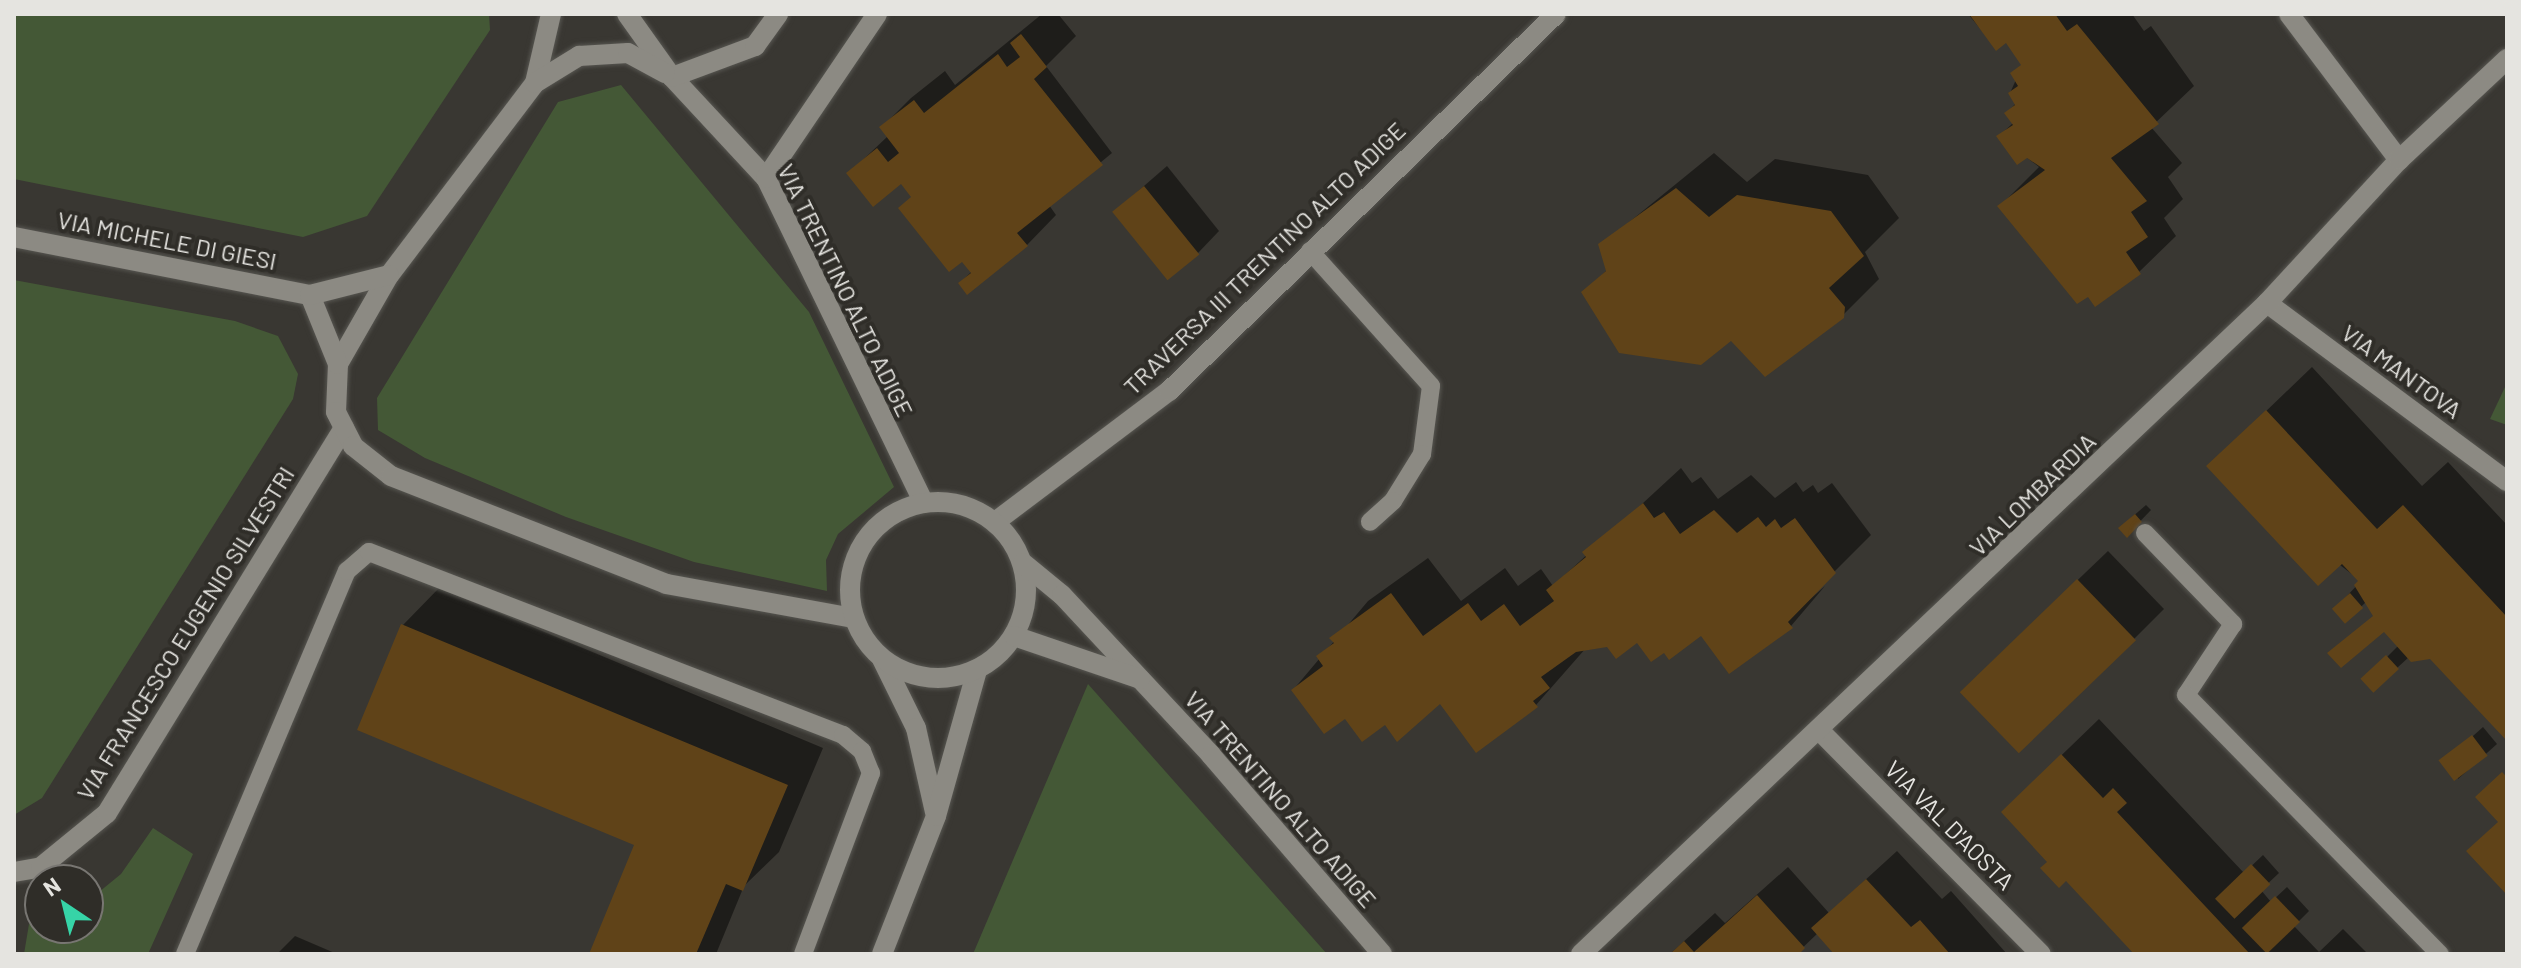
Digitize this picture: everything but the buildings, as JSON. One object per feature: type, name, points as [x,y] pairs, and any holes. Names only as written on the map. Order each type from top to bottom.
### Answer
[{"type":"street","points":[[535,83],[551,14]]},
{"type":"street","points":[[627,14],[672,77]]},
{"type":"street","points":[[338,364],[389,275],[535,83],[579,56],[628,53],[672,77],[755,46],[778,14]]},
{"type":"street","points":[[766,178],[877,14]]},
{"type":"street","name":"TRAVERSA III TRENTINO ALTO ADIGE","points":[[995,522],[1121,433],[1556,14]]},
{"type":"street","points":[[2289,14],[2399,160]]},
{"type":"street","name":"VIA LOMBARDIA","points":[[1581,954],[1822,733],[2267,303],[2399,160],[2507,59]]},
{"type":"street","name":"VIA TRENTINO ALTO ADIGE","points":[[672,77],[766,178],[924,503]]},
{"type":"street","name":"VIA MICHELE DI GIESI","points":[[14,237],[310,295]]},
{"type":"street","points":[[389,275],[310,295],[338,364],[336,412],[353,446],[391,476],[666,584],[853,618]]},
{"type":"street","name":"VIA MANTOVA","points":[[2267,303],[2507,481]]},
{"type":"street","name":"VIA FRANCESCO EUGENIO SILVESTRI","points":[[14,872],[41,867],[107,813],[344,428]]},
{"type":"street","points":[[882,954],[936,816],[977,670],[1014,636],[1024,613],[1023,563],[995,522],[973,509],[924,503],[899,510],[862,544],[849,592],[853,618],[882,659],[916,728],[936,816]]},
{"type":"street","name":"VIA TRENTINO ALTO ADIGE","points":[[1023,563],[1140,679],[1382,954]]},
{"type":"street","name":"VIA TRENTINO ALTO ADIGE","points":[[1014,636],[1140,679]]},
{"type":"street","points":[[882,659],[927,679],[977,670]]},
{"type":"street","name":"VIA VAL D'AOSTA","points":[[1822,733],[2041,954]]},
{"type":"lane","points":[[1310,251],[1431,386],[1422,454],[1393,501],[1370,522]]},
{"type":"lane","points":[[2145,533],[2233,624],[2186,695],[2440,954]]},
{"type":"lane","points":[[185,954],[347,571],[369,552],[843,735],[862,751],[871,773],[803,954]]},
{"type":"green space","points":[[14,14],[489,14],[490,30],[367,216],[303,237],[14,179]]},
{"type":"green space","points":[[621,85],[809,312],[894,487],[838,534],[826,560],[827,591],[694,562],[566,517],[425,458],[378,430],[377,398],[558,102]]},
{"type":"green space","points":[[14,280],[235,321],[278,336],[298,374],[293,399],[42,798],[14,815]]},
{"type":"green space","points":[[2507,385],[2507,425],[2490,419]]},
{"type":"green space","points":[[1088,684],[1327,954],[973,954]]},
{"type":"green space","points":[[153,828],[193,854],[148,954],[24,954],[26,944],[104,944],[104,888],[121,874]]}]
